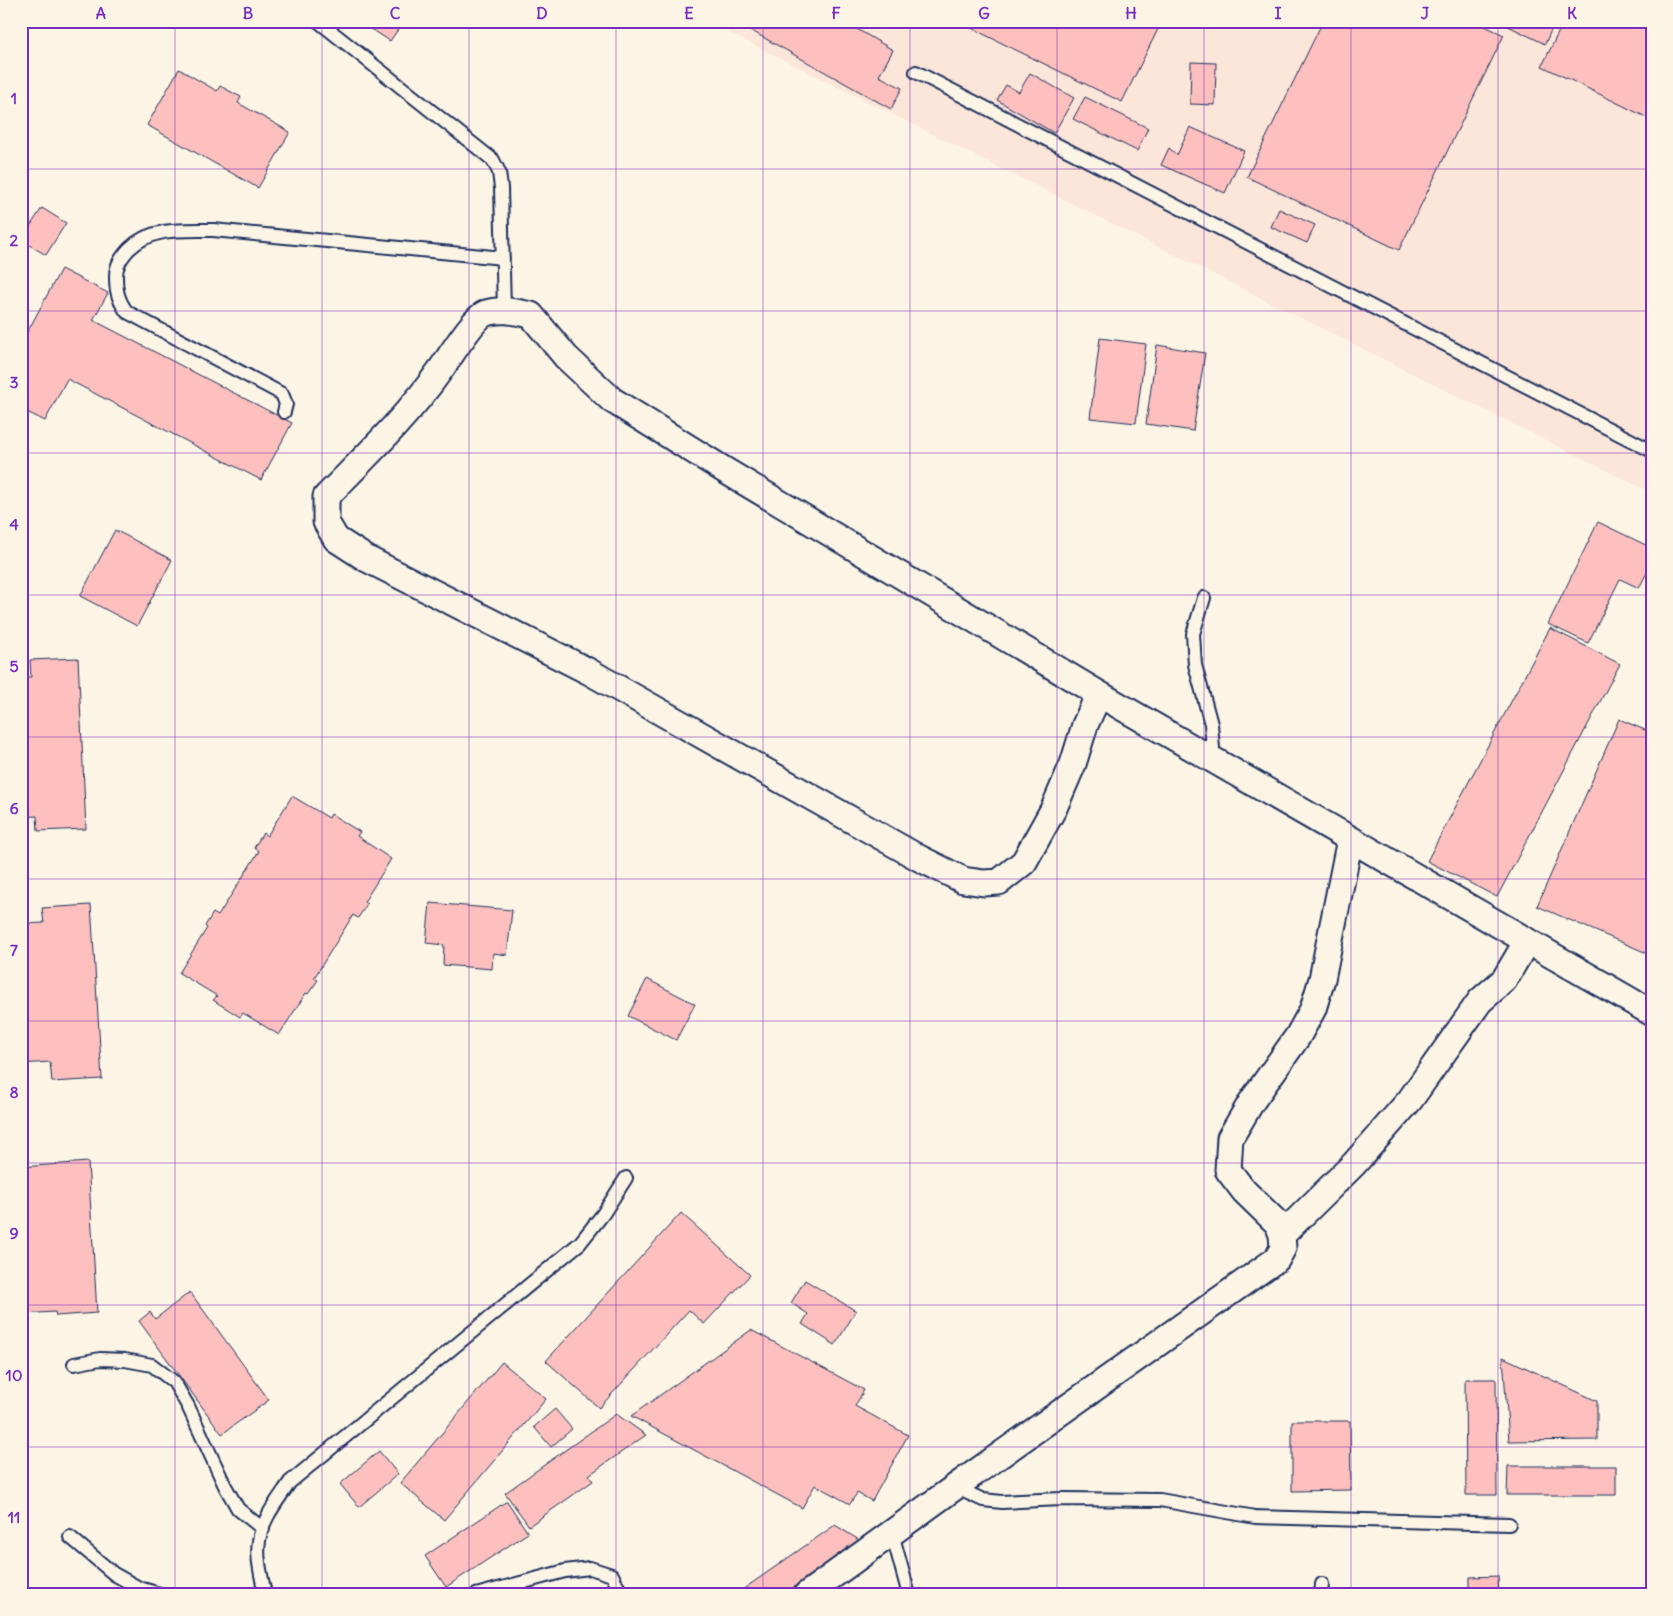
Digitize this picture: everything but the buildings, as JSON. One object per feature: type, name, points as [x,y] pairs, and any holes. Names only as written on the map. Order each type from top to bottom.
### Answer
[{"type":"street","points":[[1099,694],[1085,725],[1073,764],[1054,808],[1024,862],[999,882],[984,883],[963,880],[919,858],[588,672],[367,559],[336,539],[326,522],[326,497],[390,432],[430,385],[470,327],[484,313],[504,310],[531,315],[566,357],[612,400],[726,471],[1099,694],[1652,1013]]},
{"type":"street","points":[[806,1595],[1277,1259],[1283,1248],[1282,1235],[1278,1224],[1244,1191],[1228,1170],[1230,1138],[1252,1101],[1298,1036],[1313,1009],[1322,979],[1350,839]]},
{"type":"street","points":[[1282,1235],[1354,1164],[1410,1100],[1480,1001],[1504,980],[1527,941]]},
{"type":"lane","points":[[318,21],[493,160],[499,172],[504,310]]},
{"type":"lane","points":[[916,72],[1652,451]]},
{"type":"lane","points":[[284,412],[286,404],[282,394],[127,312],[119,300],[116,287],[116,267],[122,256],[132,246],[144,238],[171,231],[213,230],[503,258]]},
{"type":"lane","points":[[1204,598],[1193,634],[1195,664],[1211,724],[1214,761]]},
{"type":"lane","points":[[265,1595],[259,1565],[259,1540],[267,1518],[290,1482],[580,1244],[603,1214],[626,1178]]},
{"type":"lane","points":[[74,1364],[100,1359],[125,1360],[152,1365],[174,1382],[188,1406],[225,1486],[238,1509],[263,1529]]},
{"type":"lane","points":[[955,1487],[983,1500],[1002,1502],[1061,1499],[1160,1500],[1256,1517],[1509,1524]]},
{"type":"lane","points":[[892,1532],[910,1595]]},
{"type":"lane","points":[[70,1537],[114,1574],[139,1588],[163,1595]]},
{"type":"lane","points":[[476,1595],[565,1571],[590,1568],[612,1575],[618,1587],[618,1595]]},
{"type":"shaded area","points":[[706,21],[1652,21],[1652,493]]}]
